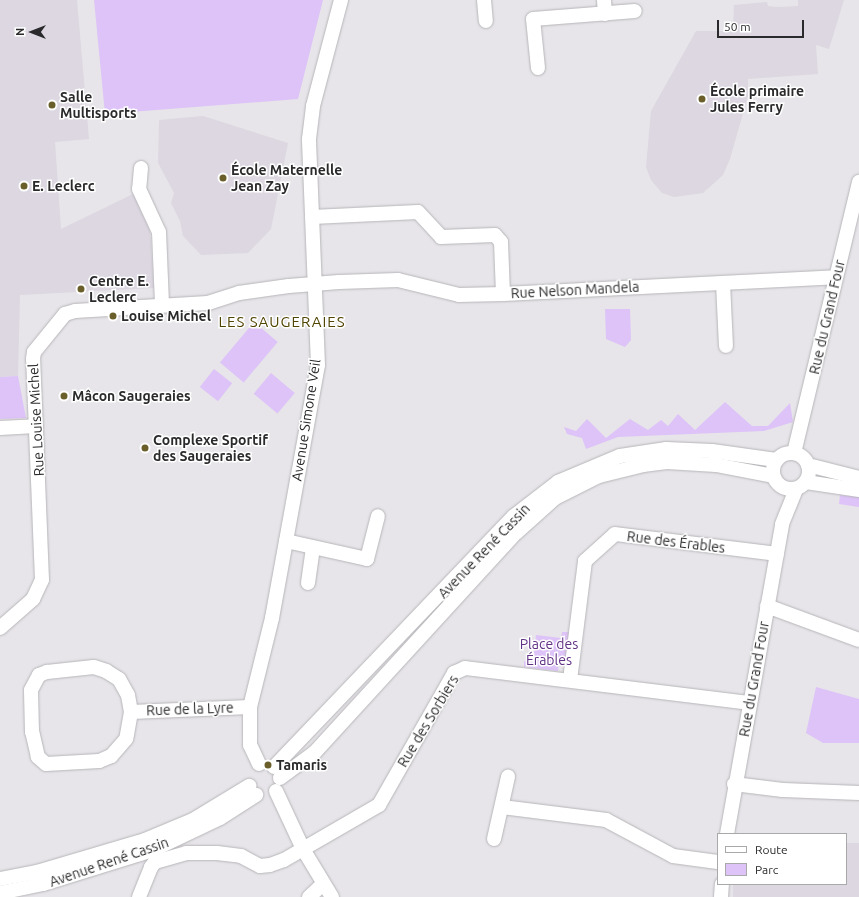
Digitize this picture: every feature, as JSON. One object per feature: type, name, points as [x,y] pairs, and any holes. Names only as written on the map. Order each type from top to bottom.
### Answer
[{"type":"street","name":"Avenue Simone Veil","points":[[259,764],[250,745],[250,707],[272,618],[318,365],[309,139],[313,106],[341,0]]},
{"type":"street","points":[[484,0],[486,21]]},
{"type":"street","points":[[538,68],[533,19],[605,7],[635,12]]},
{"type":"street","points":[[141,168],[139,189],[159,232],[162,305]]},
{"type":"street","name":"Rue du Grand Four","points":[[794,453],[859,182]]},
{"type":"street","points":[[312,217],[418,212],[441,237],[494,235],[500,242],[503,294]]},
{"type":"street","name":"Rue Nelson Mandela","points":[[315,283],[398,280],[459,295],[836,277]]},
{"type":"street","name":"Rue Louise Michel","points":[[0,628],[33,599],[42,580],[34,352],[65,314],[75,311],[208,303],[239,293],[315,283]]},
{"type":"street","points":[[723,283],[726,346]]},
{"type":"street","points":[[0,428],[36,426]]},
{"type":"street","name":"Avenue René Cassin","points":[[277,779],[514,516],[558,482],[620,456],[666,449],[712,451],[776,460]]},
{"type":"street","points":[[859,478],[808,466],[801,456],[794,453],[785,453],[776,460],[776,480],[788,490],[801,485],[859,490]]},
{"type":"street","name":"Avenue René Cassin","points":[[277,779],[315,752],[516,533],[555,498],[599,476],[644,464],[667,462],[716,465],[776,480]]},
{"type":"street","points":[[801,485],[808,466]]},
{"type":"street","name":"Rue du Grand Four","points":[[776,480],[782,524]]},
{"type":"street","name":"Rue du Grand Four","points":[[727,833],[734,784],[782,524],[801,485]]},
{"type":"street","points":[[286,541],[367,559],[378,516]]},
{"type":"street","name":"Rue des Érables","points":[[570,680],[585,561],[615,534],[777,554]]},
{"type":"street","points":[[308,583],[313,547]]},
{"type":"street","points":[[767,606],[859,640]]},
{"type":"street","name":"Rue de la Lyre","points":[[94,667],[106,671],[119,680],[128,695],[131,712],[126,739],[111,756],[99,761],[46,764],[38,756],[32,732],[30,690],[39,675],[94,667]]},
{"type":"street","name":"Rue des Sorbiers","points":[[139,897],[151,866],[166,858],[186,853],[217,853],[241,856],[260,866],[284,860],[379,805],[454,673],[465,668],[478,668],[750,703]]},
{"type":"street","name":"Rue de la Lyre","points":[[131,712],[250,707]]},
{"type":"street","points":[[277,779],[267,796],[252,791],[248,775],[259,764],[277,779],[303,849],[332,897]]},
{"type":"street","points":[[494,839],[508,777]]},
{"type":"street","points":[[734,784],[783,790],[859,793]]},
{"type":"street","name":"Avenue René Cassin","points":[[0,879],[38,872],[145,840],[193,820],[252,791]]},
{"type":"street","name":"Avenue René Cassin","points":[[0,893],[44,884],[153,850],[220,818],[252,791]]},
{"type":"street","points":[[502,807],[606,820],[673,856],[717,862]]},
{"type":"street","points":[[309,897],[323,884]]},
{"type":"street","points":[[721,897],[722,885]]},
{"type":"shaded area","points":[[0,0],[77,0],[89,139],[55,142],[61,229],[133,194],[150,231],[154,288],[20,295],[18,376],[0,377]]},
{"type":"shaded area","name":"École primaire Jules Ferry","points":[[798,0],[844,0],[829,49],[816,45],[818,74],[748,79],[748,96],[730,159],[723,175],[703,193],[674,197],[662,193],[651,180],[646,167],[651,111],[696,31],[733,31],[734,5],[767,2],[768,6],[798,6]]},
{"type":"shaded area","name":"École Maternelle Jean Zay","points":[[203,116],[288,143],[271,229],[248,253],[201,255],[183,236],[180,221],[171,203],[174,193],[158,163],[159,120]]},
{"type":"shaded area","points":[[847,843],[859,843],[859,897],[733,897],[733,885],[847,885]]},
{"type":"green space","points":[[94,0],[323,0],[298,99],[105,114]]},
{"type":"green space","points":[[605,309],[630,309],[631,340],[625,347],[606,339]]},
{"type":"green space","points":[[254,322],[278,342],[244,383],[220,363]]},
{"type":"green space","points":[[214,369],[232,383],[218,401],[200,387]]},
{"type":"green space","points":[[271,373],[295,393],[277,414],[254,394]]},
{"type":"green space","points":[[18,376],[26,418],[0,419],[0,377]]},
{"type":"green space","points":[[725,402],[752,426],[768,426],[790,403],[793,422],[764,431],[618,437],[586,449],[582,438],[567,434],[564,427],[576,431],[587,419],[606,438],[630,419],[648,430],[661,420],[668,426],[678,414],[695,430]]},
{"type":"green space","points":[[840,495],[859,497],[859,507],[839,504]]},
{"type":"green space","name":"Place des Érables","points":[[562,632],[570,632],[566,664],[559,663],[558,671],[524,667],[524,661],[533,662],[536,635],[561,638]]},
{"type":"green space","points":[[816,687],[859,699],[859,743],[823,743],[806,733]]},
{"type":"place","name":"École primaire Jules Ferry","points":[[702,99]]},
{"type":"place","name":"Salle Multisports","points":[[52,105]]},
{"type":"place","name":"École Maternelle Jean Zay","points":[[223,178]]},
{"type":"place","name":"E. Leclerc","points":[[24,186]]},
{"type":"place","name":"Centre E. Leclerc","points":[[81,289]]},
{"type":"place","name":"Louise Michel","points":[[113,316]]},
{"type":"place","name":"Mâcon Saugeraies","points":[[64,396]]},
{"type":"place","name":"Complexe Sportif des Saugeraies","points":[[145,448]]},
{"type":"place","name":"Tamaris","points":[[268,765]]},
{"type":"district","name":"LES SAUGERAIES","points":[[282,322]]}]
